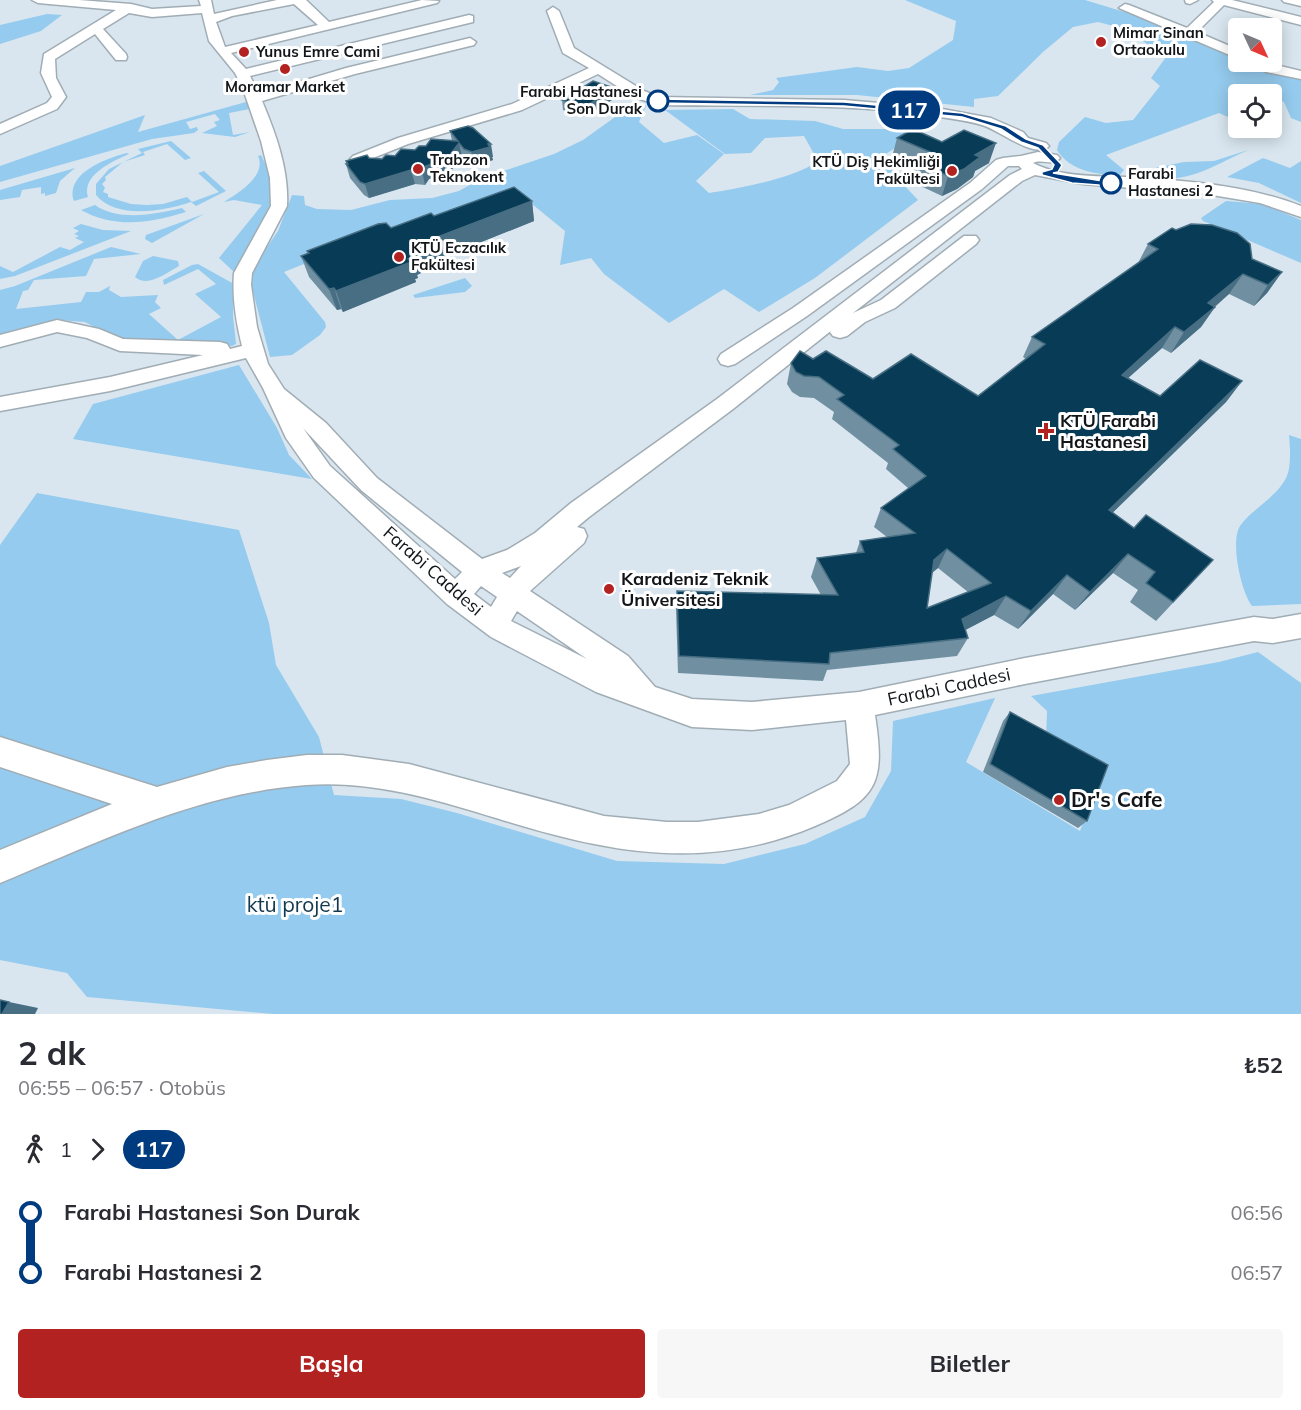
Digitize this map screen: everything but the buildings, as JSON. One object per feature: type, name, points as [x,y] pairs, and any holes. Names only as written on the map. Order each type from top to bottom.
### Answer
[{"type":"street","points":[[42,0],[102,3],[152,13],[245,10],[295,0],[301,2],[327,27]]},
{"type":"street","points":[[0,130],[52,106],[59,97],[49,81],[46,70],[50,57],[127,9],[189,0]]},
{"type":"street","points":[[368,0],[396,23]]},
{"type":"street","points":[[1189,33],[1221,0],[1266,16],[1301,21]]},
{"type":"street","points":[[1266,16],[1288,0],[1301,3]]},
{"type":"street","points":[[243,74],[396,23],[433,1]]},
{"type":"street","points":[[1125,8],[1228,50]]},
{"type":"street","name":"Farabi Caddesi","points":[[208,10],[213,38],[243,74],[255,99],[279,180],[281,195],[273,221],[243,273],[244,301],[252,350],[258,365],[273,387],[297,438],[322,472],[456,596],[495,625],[606,683],[692,713],[752,716],[859,705],[1025,671],[1254,629],[1273,631],[1301,626]]},
{"type":"street","points":[[245,10],[277,39]]},
{"type":"street","points":[[553,11],[568,50],[639,94],[658,101],[844,104],[938,112],[986,121],[1018,135],[1042,160]]},
{"type":"street","points":[[223,51],[327,27],[469,19]]},
{"type":"street","points":[[96,28],[122,57]]},
{"type":"street","points":[[255,99],[351,71],[470,42]]},
{"type":"street","points":[[358,159],[403,141],[518,106],[598,69]]},
{"type":"street","points":[[1282,71],[1301,75]]},
{"type":"street","points":[[728,359],[791,318],[976,186],[1008,160],[1042,160],[1081,173],[1244,190],[1263,194],[1301,209]]},
{"type":"street","points":[[456,596],[479,571],[516,557],[544,540],[580,510],[725,404],[774,364],[1042,160]]},
{"type":"street","points":[[495,625],[512,594],[527,576],[633,490],[858,318],[888,304],[970,240]]},
{"type":"street","points":[[0,341],[57,326],[92,333],[120,345],[252,350]]},
{"type":"street","points":[[0,404],[110,384],[252,350]]},
{"type":"street","name":"Farabi Caddesi","points":[[273,387],[318,429],[369,484],[479,571],[618,665],[644,695]]},
{"type":"street","name":"Farabi Caddesi","points":[[1254,629],[1263,619],[1301,613]]},
{"type":"street","points":[[0,867],[154,802],[234,780],[307,770],[357,771],[406,777],[576,825],[648,838],[697,838],[751,833],[792,821],[854,788],[865,763],[859,705]]},
{"type":"street","points":[[4,750],[154,802]]},
{"type":"green space","points":[[905,0],[1085,0],[1157,22],[1228,53],[1228,72],[1280,72],[1301,77],[1301,122],[1291,118],[1282,101],[1282,84],[1228,84],[1228,117],[1219,113],[1106,155],[1124,170],[1119,176],[1076,167],[1062,157],[1057,150],[1059,142],[1085,117],[1106,123],[1133,120],[1160,86],[1151,78],[1166,57],[1125,29],[1098,22],[1073,27],[1043,52],[998,96],[974,99],[974,107],[857,95],[750,95],[773,90],[779,82],[776,78],[857,67],[888,71],[909,68],[953,40],[956,21]]},
{"type":"green space","points":[[47,14],[62,15],[41,31],[0,44],[0,25]]},
{"type":"green space","points":[[246,102],[250,109],[229,113],[233,135],[250,132],[235,137],[202,133],[217,126],[214,122],[220,120],[215,114],[186,122],[190,129],[197,127],[198,130],[194,133],[152,139],[0,182],[0,166],[145,115],[138,132]]},
{"type":"green space","points":[[636,102],[646,106],[639,122],[664,143],[697,135],[724,154],[696,181],[709,193],[781,178],[818,161],[804,136],[765,138],[751,153],[725,154],[665,110],[733,109],[750,119],[815,121],[843,129],[896,129],[912,119],[921,118],[900,145],[884,155],[900,163],[888,176],[901,182],[918,200],[815,278],[759,312],[724,289],[669,323],[604,274],[591,258],[560,265],[565,231],[532,204],[359,242],[284,272],[325,322],[326,327],[320,335],[292,355],[270,357],[250,280],[256,263],[278,231],[292,195],[304,196],[305,205],[317,209],[351,210],[390,200],[432,198],[459,191],[480,179],[554,154],[583,140]]},
{"type":"green space","points":[[171,141],[191,158],[185,160],[167,144],[143,152],[145,155],[124,162],[142,153],[138,149]]},
{"type":"green space","points":[[1248,150],[1196,174],[1183,177],[1157,176],[1145,170],[1184,162],[1214,161]]},
{"type":"green space","points":[[129,154],[107,165],[94,176],[87,189],[88,197],[74,201],[73,191],[82,175],[99,163]]},
{"type":"green space","points":[[261,155],[271,178],[272,196],[265,219],[234,272],[219,258],[262,205],[234,200],[224,202],[243,189],[255,177],[260,163],[258,156]]},
{"type":"green space","points":[[1263,158],[1290,168],[1301,161],[1301,203],[1259,183],[1227,177]]},
{"type":"green space","points":[[122,163],[105,177],[106,180],[102,184],[105,188],[103,192],[108,194],[108,197],[131,204],[163,204],[187,197],[192,202],[219,192],[198,173],[204,171],[226,191],[196,206],[191,202],[155,210],[128,211],[116,208],[105,203],[96,195],[96,184],[109,169]]},
{"type":"green space","points":[[75,168],[60,181],[56,193],[45,196],[45,193],[41,194],[41,187],[22,190],[20,197],[0,200],[0,190]]},
{"type":"green space","points":[[1226,201],[1263,204],[1301,220],[1301,263],[1203,221],[1201,218]]},
{"type":"green space","points":[[95,205],[126,215],[149,214],[182,208],[186,212],[160,219],[120,222],[94,216],[81,210]]},
{"type":"green space","points":[[204,214],[152,243],[145,239],[146,235]]},
{"type":"green space","points":[[81,224],[103,230],[131,231],[15,276],[0,279],[0,266],[13,272],[60,247],[70,250],[84,242],[75,238],[79,236],[74,234],[79,231],[73,228]]},
{"type":"green space","points":[[111,247],[141,254],[94,259],[86,276],[34,280],[28,290],[23,291],[16,309],[81,302],[86,292],[99,292],[110,286],[109,290],[121,297],[158,295],[155,302],[161,308],[149,314],[178,340],[221,317],[195,294],[216,284],[198,269],[164,285],[163,280],[198,264],[234,284],[233,316],[236,344],[232,346],[119,340],[85,322],[59,320],[0,336],[0,290]]},
{"type":"green space","points":[[153,256],[178,261],[179,266],[151,280],[140,280],[135,277],[143,261]]},
{"type":"green space","points":[[465,278],[472,286],[465,292],[415,298],[413,295]]},
{"type":"green space","points":[[239,365],[277,428],[289,455],[312,479],[73,439],[93,404]]},
{"type":"green space","points":[[1289,435],[1301,439],[1301,604],[1252,606],[1244,589],[1238,566],[1237,533],[1245,520],[1275,493],[1285,480],[1290,464]]},
{"type":"green space","name":"ktü proje1","points":[[37,493],[239,530],[269,623],[276,665],[319,737],[334,795],[401,799],[457,813],[617,861],[724,864],[805,844],[865,817],[891,771],[893,721],[995,698],[966,762],[1080,831],[1103,772],[1046,740],[1047,711],[1031,696],[1219,662],[1258,652],[1301,683],[1301,1014],[273,1014],[87,997],[67,973],[0,960],[0,545]]},
{"type":"bus line","name":"117","points":[[658,101],[844,104],[962,115],[1003,127],[1018,135],[1023,141],[1041,146],[1058,162],[1058,168],[1045,174],[1072,180],[1111,183]]},
{"type":"place","name":"Mimar Sinan Ortaokulu","points":[[1101,42]]},
{"type":"place","name":"Yunus Emre Cami","points":[[244,52]]},
{"type":"place","name":"Moramar Market","points":[[285,69]]},
{"type":"place","name":"Farabi Hastanesi Son Durak","points":[[658,101]]},
{"type":"place","name":"Trabzon Teknokent","points":[[418,169]]},
{"type":"place","name":"KTÜ Diş Hekimliği Fakültesi","points":[[952,171]]},
{"type":"place","name":"Farabi Hastanesi 2","points":[[1111,183]]},
{"type":"place","name":"KTÜ Eczacılık Fakültesi","points":[[399,257]]},
{"type":"place","name":"KTÜ Farabi Hastanesi","points":[[1046,431]]},
{"type":"place","name":"Karadeniz Teknik Üniversitesi","points":[[609,589]]},
{"type":"place","name":"Dr's Cafe","points":[[1059,800]]}]
